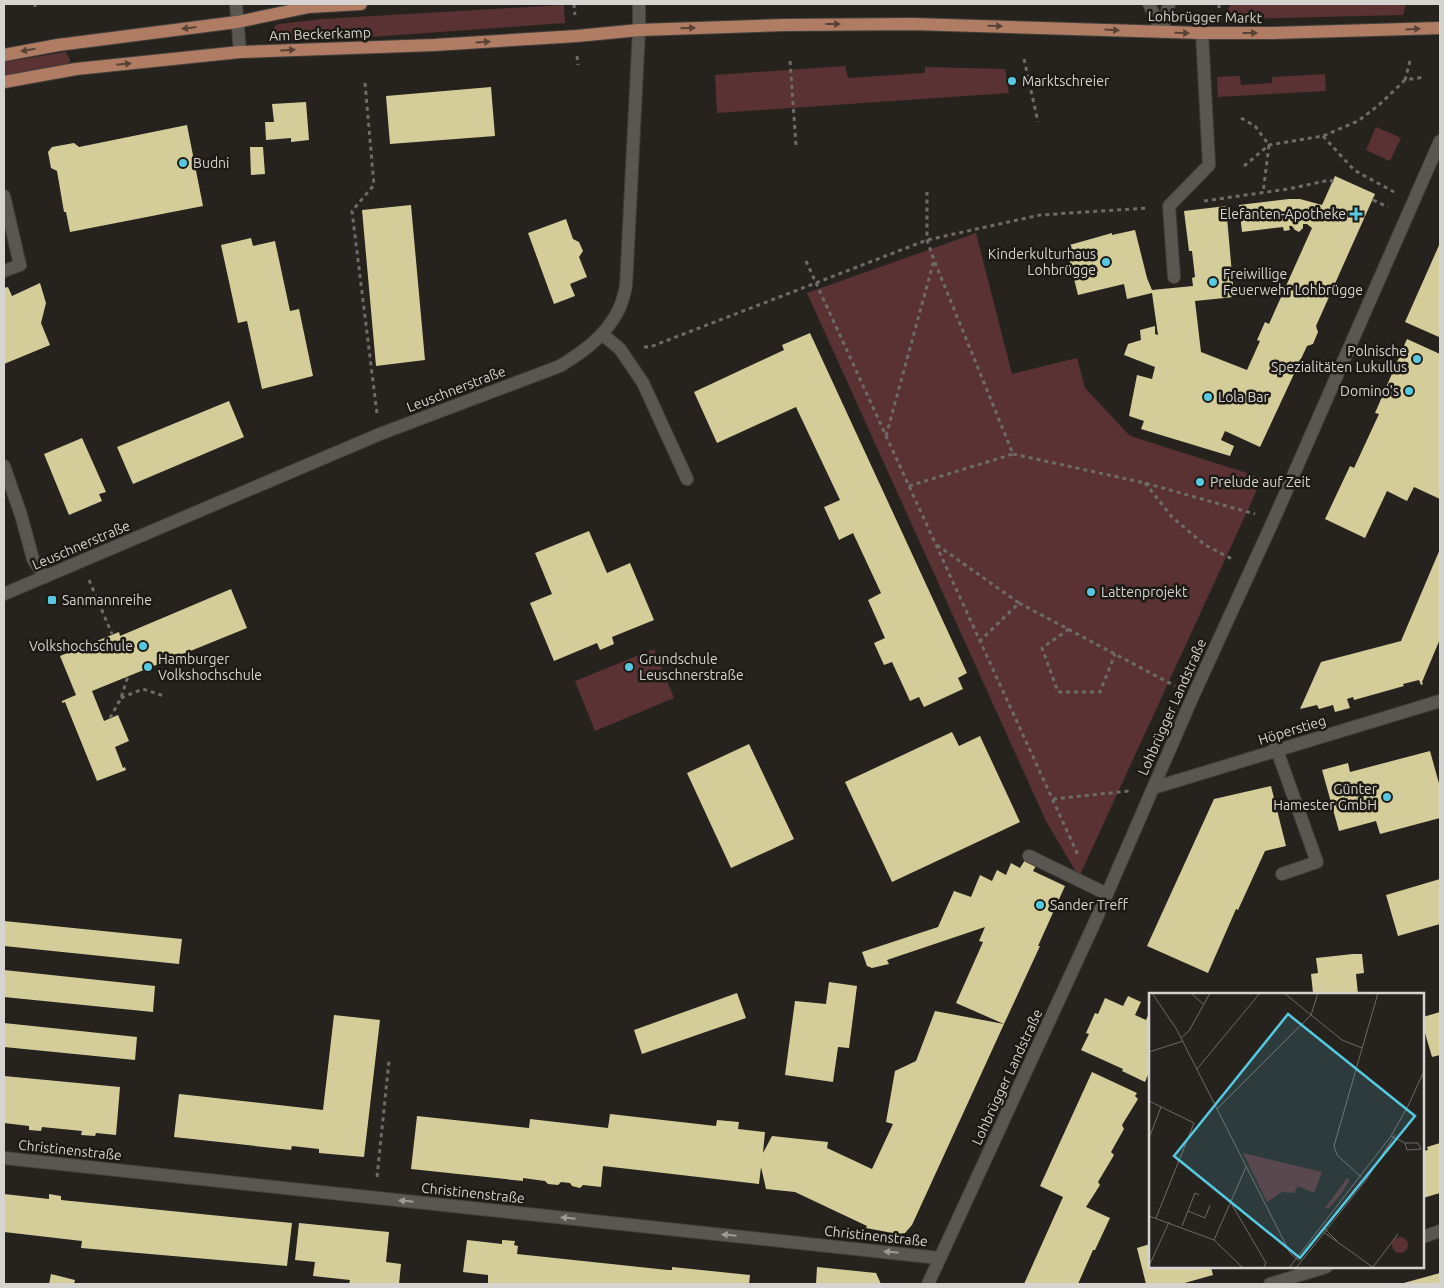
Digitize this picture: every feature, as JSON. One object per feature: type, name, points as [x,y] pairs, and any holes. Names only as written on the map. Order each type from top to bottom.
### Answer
[{"type":"main road","name":"Am Beckerkamp","points":[[4,54],[58,45],[237,22],[309,7],[362,4]]},
{"type":"main road","name":"Lohbrügger Markt","points":[[640,30],[784,24],[913,24],[1202,33],[1283,33],[1440,28]]},
{"type":"main road","name":"Am Beckerkamp","points":[[4,82],[76,69],[240,52],[434,45],[640,30]]},
{"type":"street","points":[[236,4],[240,52]]},
{"type":"street","name":"Leuschnerstraße","points":[[4,594],[380,434],[560,366],[584,351],[602,334],[618,312],[626,286],[640,30],[639,4]]},
{"type":"street","points":[[1149,4],[1162,32]]},
{"type":"street","points":[[1162,32],[1169,4]]},
{"type":"street","points":[[1174,277],[1169,206],[1209,165],[1202,33]]},
{"type":"street","name":"Lohbrügger Landstraße","points":[[928,1284],[1107,894],[1440,141]]},
{"type":"street","points":[[4,196],[20,265],[4,271]]},
{"type":"street","points":[[602,334],[620,349],[643,382],[687,479]]},
{"type":"street","points":[[4,466],[21,515],[33,559],[45,577]]},
{"type":"street","name":"Höperstieg","points":[[1153,788],[1276,746],[1440,701]]},
{"type":"street","points":[[1276,746],[1317,862],[1282,874]]},
{"type":"street","points":[[1029,856],[1107,894]]},
{"type":"street","name":"Christinenstraße","points":[[4,1158],[940,1258]]},
{"type":"street","points":[[1424,1237],[1440,1231]]},
{"type":"street","points":[[1270,1284],[1323,1268]]},
{"type":"path","points":[[1024,59],[1038,122]]},
{"type":"path","points":[[790,61],[796,145]]},
{"type":"path","points":[[1405,80],[1410,61]]},
{"type":"path","points":[[1244,166],[1269,144],[1323,136],[1358,121],[1405,80],[1426,76]]},
{"type":"path","points":[[365,83],[374,185],[352,211],[375,402]]},
{"type":"path","points":[[1241,118],[1255,126],[1269,144],[1263,193]]},
{"type":"path","points":[[1323,136],[1354,170],[1414,202]]},
{"type":"path","points":[[620,349],[650,347],[928,240],[1040,215],[1169,206],[1263,193],[1330,180],[1333,182]]},
{"type":"path","points":[[927,192],[928,240],[934,260],[1013,454]]},
{"type":"path","points":[[886,437],[934,260]]},
{"type":"path","points":[[806,261],[1093,887]]},
{"type":"path","points":[[909,486],[1013,454],[1145,482],[1274,519]]},
{"type":"path","points":[[1145,482],[1172,517],[1205,545],[1251,568]]},
{"type":"path","points":[[936,545],[1018,603],[1193,696]]},
{"type":"path","points":[[82,561],[112,634]]},
{"type":"path","points":[[980,641],[1018,603]]},
{"type":"path","points":[[1069,629],[1042,648],[1058,692],[1100,692],[1115,654]]},
{"type":"path","points":[[110,718],[121,698],[128,676]]},
{"type":"path","points":[[121,698],[143,689],[164,696]]},
{"type":"path","points":[[1052,799],[1153,788]]},
{"type":"path","points":[[375,1198],[389,1061]]},
{"type":"shaded area","points":[[1231,4],[1406,4],[1403,15],[1240,19],[1234,18],[1229,14],[1228,9]]},
{"type":"shaded area","points":[[564,5],[565,23],[329,40],[278,39],[274,37],[272,32],[275,26],[279,24],[322,19]]},
{"type":"shaded area","points":[[66,52],[70,60],[65,65],[4,75],[4,62]]},
{"type":"shaded area","points":[[845,66],[848,78],[925,73],[925,67],[1005,69],[1009,93],[717,113],[715,75]]},
{"type":"shaded area","points":[[1325,74],[1326,91],[1218,97],[1217,77],[1240,76],[1241,85],[1272,83],[1272,77]]},
{"type":"shaded area","points":[[1376,127],[1401,138],[1390,161],[1366,150]]},
{"type":"shaded area","points":[[976,233],[1012,374],[1077,358],[1085,388],[1130,436],[1262,479],[1079,877],[1046,821],[807,293]]},
{"type":"shaded area","points":[[654,649],[674,698],[595,731],[575,681]]},
{"type":"building","points":[[491,87],[495,136],[390,144],[386,96]]},
{"type":"building","points":[[306,102],[309,140],[291,142],[291,138],[266,140],[265,122],[274,122],[272,104]]},
{"type":"building","points":[[187,125],[203,206],[70,232],[66,212],[64,212],[57,171],[51,168],[48,152],[52,147],[74,143],[79,147]]},
{"type":"building","points":[[250,147],[263,147],[265,174],[251,175]]},
{"type":"building","points":[[1335,176],[1375,194],[1316,326],[1318,332],[1313,344],[1307,346],[1260,447],[1225,431],[1221,440],[1234,446],[1230,456],[1141,429],[1144,421],[1129,416],[1137,375],[1152,379],[1155,367],[1124,355],[1128,344],[1141,340],[1140,330],[1155,326],[1155,334],[1158,335],[1152,293],[1127,299],[1124,284],[1078,295],[1066,246],[1112,233],[1112,235],[1135,230],[1147,278],[1152,290],[1193,286],[1192,278],[1195,277],[1192,251],[1189,251],[1184,211],[1226,206],[1234,297],[1195,301],[1201,352],[1247,370],[1260,341],[1257,340],[1265,322],[1269,324],[1312,228],[1307,224],[1303,224],[1303,228],[1299,232],[1292,226],[1289,226],[1290,230],[1284,231],[1283,227],[1242,232],[1239,205],[1300,199],[1322,205]]},
{"type":"building","points":[[411,205],[425,360],[376,366],[362,210]]},
{"type":"building","points":[[566,219],[573,239],[579,242],[583,251],[579,257],[587,277],[570,284],[575,296],[554,304],[528,233]]},
{"type":"building","points":[[251,238],[253,246],[275,241],[290,311],[299,309],[313,376],[262,389],[247,321],[238,323],[221,245]]},
{"type":"building","points":[[1440,243],[1440,335],[1439,337],[1405,322]]},
{"type":"building","points":[[40,283],[46,303],[41,323],[50,345],[4,364],[4,288],[8,287],[12,296]]},
{"type":"building","points":[[810,333],[967,673],[958,678],[963,689],[924,707],[919,697],[910,701],[892,662],[884,665],[874,643],[885,638],[868,600],[881,593],[853,533],[839,540],[824,507],[840,500],[796,407],[717,443],[694,392],[784,350],[782,345]]},
{"type":"building","points":[[1407,339],[1440,354],[1440,499],[1414,487],[1407,501],[1387,491],[1365,538],[1325,519],[1350,466],[1354,468],[1379,414],[1375,413]]},
{"type":"building","points":[[229,401],[244,437],[133,484],[117,447]]},
{"type":"building","points":[[82,438],[106,492],[99,494],[102,501],[69,515],[44,454]]},
{"type":"building","points":[[589,531],[607,573],[630,563],[654,620],[612,637],[614,644],[600,650],[597,643],[554,661],[530,603],[552,594],[535,553]]},
{"type":"building","points":[[1440,549],[1440,639],[1422,682],[1423,684],[1421,685],[1419,680],[1354,700],[1353,697],[1347,699],[1350,708],[1335,712],[1333,705],[1319,709],[1317,705],[1300,709],[1321,662],[1401,641]]},
{"type":"building","name":"Volkshochschule","points":[[231,589],[247,628],[92,691],[104,721],[118,715],[129,741],[115,747],[123,768],[125,767],[126,770],[97,781],[65,702],[62,703],[62,701],[76,695],[60,656],[119,632],[120,636]]},
{"type":"building","points":[[952,732],[959,746],[980,736],[1020,822],[892,882],[845,782]]},
{"type":"building","points":[[749,744],[794,839],[731,868],[687,773]]},
{"type":"building","points":[[1430,751],[1440,787],[1440,818],[1380,834],[1376,821],[1339,831],[1322,770],[1348,763],[1350,772]]},
{"type":"building","points":[[1271,786],[1286,846],[1265,851],[1238,910],[1236,909],[1208,973],[1147,946],[1214,799]]},
{"type":"building","points":[[1025,860],[1036,866],[1033,871],[1065,886],[1004,1024],[956,1003],[983,942],[979,941],[985,927],[887,960],[889,964],[872,968],[867,966],[862,952],[938,927],[954,891],[971,897],[980,875],[992,881],[997,870],[1006,875],[1011,863],[1020,868]]},
{"type":"building","points":[[1440,879],[1440,924],[1398,936],[1386,895]]},
{"type":"building","points":[[4,921],[182,939],[179,964],[4,946]]},
{"type":"building","points":[[1362,954],[1364,973],[1356,974],[1358,993],[1313,993],[1311,974],[1318,973],[1316,958]]},
{"type":"building","points":[[4,970],[155,986],[153,1012],[4,997]]},
{"type":"building","points":[[829,982],[857,986],[849,1048],[838,1047],[833,1082],[785,1075],[795,1001],[826,1004]]},
{"type":"building","points":[[737,993],[746,1018],[642,1054],[634,1030]]},
{"type":"building","points":[[1128,996],[1141,1002],[1135,1015],[1146,1020],[1149,1013],[1149,1072],[1145,1082],[1122,1071],[1123,1069],[1081,1050],[1089,1034],[1086,1033],[1095,1013],[1098,1014],[1105,998],[1123,1006]]},
{"type":"building","points":[[935,1011],[1004,1024],[912,1225],[905,1233],[898,1234],[866,1228],[867,1226],[795,1192],[766,1189],[761,1167],[759,1184],[603,1166],[601,1187],[583,1185],[580,1188],[572,1186],[570,1183],[561,1182],[558,1185],[523,1178],[523,1181],[411,1169],[417,1116],[529,1128],[530,1119],[608,1128],[610,1114],[716,1126],[717,1120],[739,1122],[738,1129],[765,1132],[763,1153],[772,1136],[828,1142],[827,1148],[872,1169],[893,1124],[886,1122],[895,1071],[916,1061]]},
{"type":"building","points":[[1440,1012],[1440,1055],[1432,1057],[1424,1029],[1424,1017]]},
{"type":"building","points":[[334,1015],[380,1020],[364,1157],[319,1153],[319,1149],[292,1146],[291,1150],[174,1137],[179,1094],[323,1110]]},
{"type":"building","points":[[4,1023],[137,1037],[135,1060],[4,1047]]},
{"type":"building","points":[[1092,1072],[1137,1093],[1135,1096],[1138,1099],[1122,1125],[1124,1129],[1111,1152],[1114,1155],[1098,1182],[1100,1185],[1086,1207],[1110,1218],[1078,1284],[1024,1284],[1063,1197],[1040,1186]]},
{"type":"building","points":[[4,1076],[120,1087],[116,1135],[96,1133],[95,1136],[81,1135],[82,1131],[42,1127],[41,1131],[29,1130],[29,1126],[4,1123]]},
{"type":"building","points":[[1440,1143],[1440,1193],[1424,1198],[1424,1151],[1428,1150],[1427,1147]]},
{"type":"building","points":[[4,1194],[49,1199],[49,1194],[61,1196],[61,1200],[292,1223],[287,1266],[81,1248],[82,1241],[4,1232]]},
{"type":"building","points":[[299,1223],[389,1232],[386,1262],[401,1264],[399,1284],[349,1284],[350,1280],[313,1276],[315,1262],[295,1260]]},
{"type":"building","points":[[467,1240],[502,1244],[502,1240],[515,1241],[514,1245],[518,1246],[517,1254],[668,1270],[672,1270],[672,1267],[750,1275],[749,1284],[488,1284],[488,1275],[463,1272]]},
{"type":"building","points":[[1149,1244],[1149,1268],[1211,1268],[1213,1275],[1181,1284],[1146,1284],[1137,1248]]},
{"type":"building","points":[[817,1267],[876,1273],[881,1284],[816,1284]]},
{"type":"building","points":[[1440,1273],[1440,1284],[1400,1284]]},
{"type":"building","points":[[51,1274],[75,1280],[74,1284],[49,1284]]},
{"type":"place","name":"Marktschreier","points":[[1012,81]]},
{"type":"place","name":"Budni","points":[[183,163]]},
{"type":"place","name":"Elefanten-Apotheke","points":[[1356,214]]},
{"type":"place","name":"Kinderkulturhaus Lohbrügge","points":[[1106,262]]},
{"type":"place","name":"Freiwillige Feuerwehr Lohbrügge","points":[[1213,282]]},
{"type":"place","name":"Polnische Spezialitäten Lukullus","points":[[1417,359]]},
{"type":"place","name":"Domino's","points":[[1409,391]]},
{"type":"place","name":"Lola Bar","points":[[1208,397]]},
{"type":"place","name":"Prelude auf Zeit","points":[[1200,482]]},
{"type":"place","name":"Lattenprojekt","points":[[1091,592]]},
{"type":"place","name":"Sanmannreihe","points":[[52,600]]},
{"type":"place","name":"Volkshochschule","points":[[143,646]]},
{"type":"place","name":"Hamburger Volkshochschule","points":[[148,667]]},
{"type":"place","name":"Grundschule Leuschnerstraße","points":[[629,667]]},
{"type":"place","name":"Günter Hamester GmbH","points":[[1387,797]]},
{"type":"place","name":"Sander Treff","points":[[1040,905]]}]
